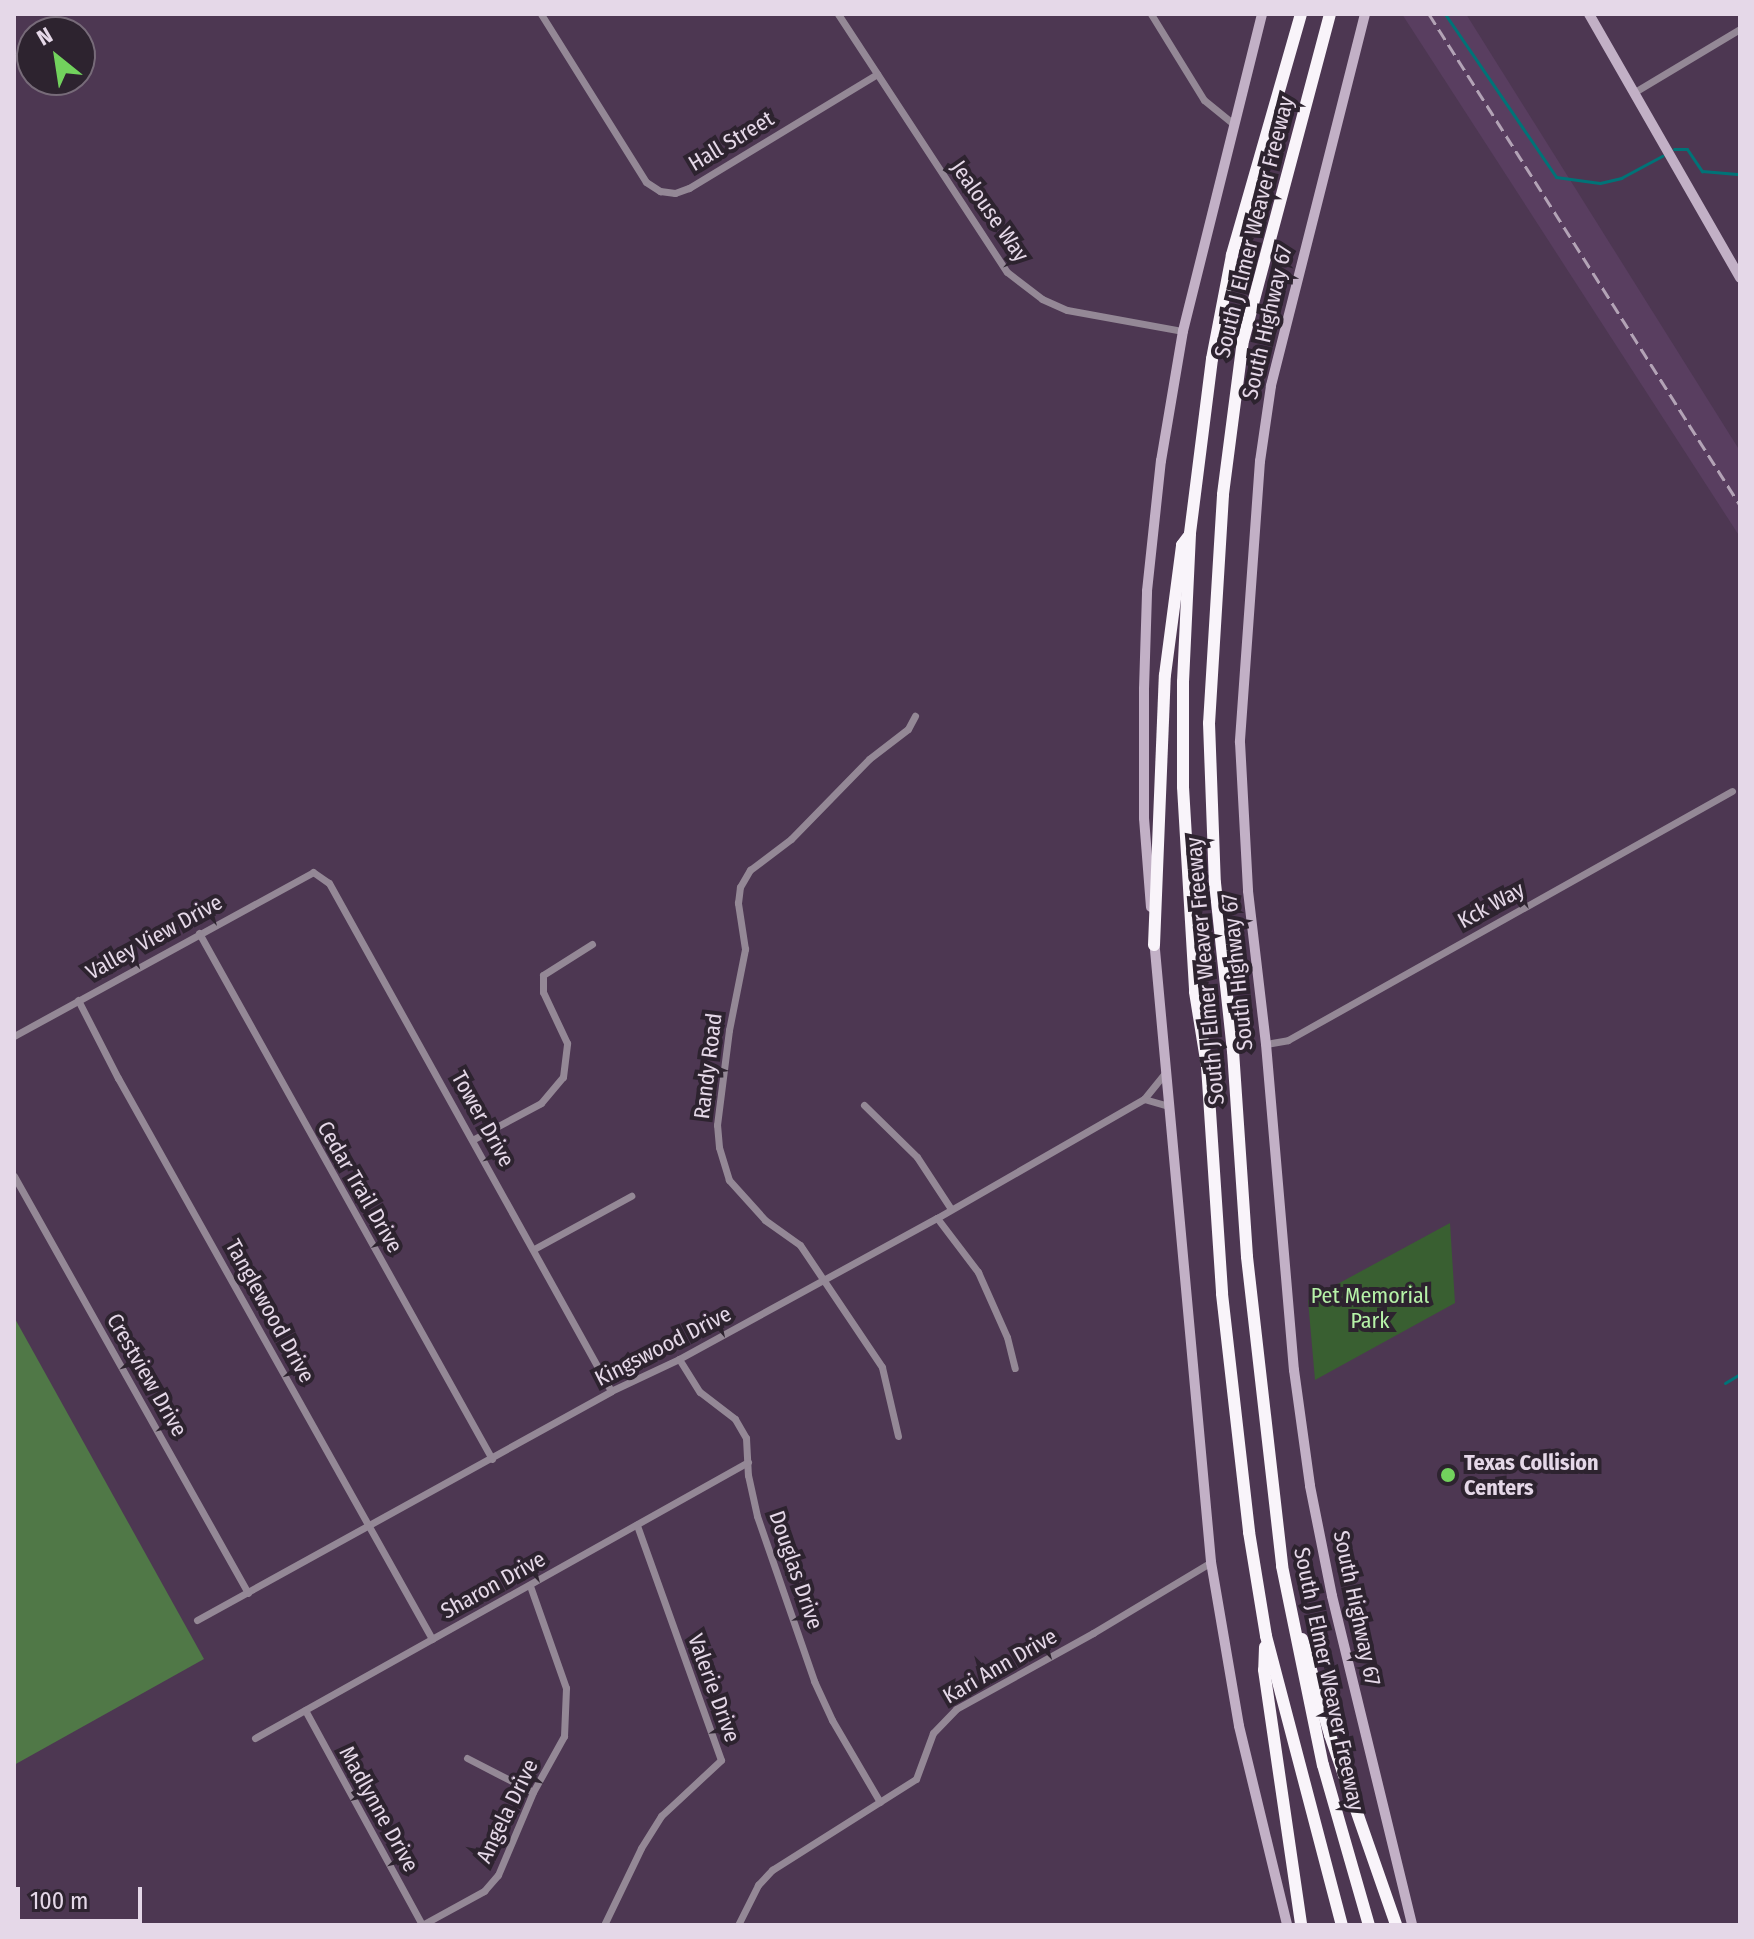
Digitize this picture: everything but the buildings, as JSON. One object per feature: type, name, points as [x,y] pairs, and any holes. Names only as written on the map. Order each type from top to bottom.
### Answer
[{"type":"highway","name":"South J Elmer Weaver Freeway","points":[[1301,14],[1232,255],[1210,374],[1190,534],[1183,682],[1183,787],[1191,933],[1207,1066],[1234,1424],[1266,1636],[1342,1925]]},
{"type":"highway","name":"South J Elmer Weaver Freeway","points":[[1330,14],[1243,340],[1221,510],[1209,708],[1215,883],[1233,1051],[1247,1257],[1260,1396],[1286,1597],[1323,1765],[1369,1925]]},
{"type":"highway","points":[[1154,945],[1165,675],[1182,545],[1190,534]]},
{"type":"highway","points":[[1286,1597],[1396,1925]]},
{"type":"highway","points":[[1266,1636],[1264,1670],[1301,1925]]},
{"type":"main road","points":[[1262,14],[1232,123],[1183,331],[1161,461],[1147,591],[1144,818],[1211,1562],[1239,1726],[1287,1925]]},
{"type":"main road","name":"South Highway 67","points":[[1365,14],[1299,261],[1271,386],[1260,461],[1240,742],[1248,891],[1266,1044],[1293,1354],[1310,1486],[1332,1596],[1412,1925]]},
{"type":"main road","points":[[1589,14],[1740,278]]},
{"type":"street","name":"Hall Street","points":[[541,14],[646,182],[660,191],[675,193],[689,188],[877,74]]},
{"type":"street","name":"Jealouse Way","points":[[838,14],[995,257],[1022,285],[1067,310],[1183,331]]},
{"type":"street","points":[[1151,14],[1204,100],[1232,123]]},
{"type":"street","points":[[1633,93],[1740,29]]},
{"type":"street","name":"Randy Road","points":[[898,1436],[882,1367],[800,1245],[740,1196],[729,1180],[719,1147],[717,1125],[729,1030],[745,949],[738,903],[740,887],[750,870],[791,839],[869,759],[908,729],[915,716]]},
{"type":"street","name":"Kck Way","points":[[1266,1044],[1293,1037],[1732,791]]},
{"type":"street","name":"Valley View Drive","points":[[14,1036],[313,872]]},
{"type":"street","name":"Tower Drive","points":[[313,872],[329,883],[474,1139],[611,1391]]},
{"type":"street","name":"Cedar Trail Drive","points":[[199,933],[492,1459]]},
{"type":"street","points":[[474,1139],[541,1103],[563,1077],[567,1043],[543,992],[543,975],[592,944]]},
{"type":"street","name":"Tanglewood Drive","points":[[78,1000],[118,1078],[432,1639]]},
{"type":"street","name":"Kingswood Drive","points":[[197,1620],[611,1391],[679,1359],[824,1282],[1144,1099],[1167,1071]]},
{"type":"street","points":[[1144,1099],[1157,1100],[1169,1106]]},
{"type":"street","points":[[864,1105],[917,1157],[951,1209]]},
{"type":"street","name":"Crestview Drive","points":[[14,1176],[248,1593]]},
{"type":"street","points":[[534,1249],[631,1196]]},
{"type":"street","points":[[937,1218],[978,1272],[1007,1337],[1015,1368]]},
{"type":"street","name":"Douglas Drive","points":[[679,1359],[700,1392],[735,1419],[742,1429],[757,1516],[814,1681],[832,1720],[880,1802]]},
{"type":"street","name":"Sharon Drive","points":[[255,1738],[748,1462]]},
{"type":"street","name":"Valerie Drive","points":[[604,1925],[641,1848],[661,1816],[721,1760],[637,1525]]},
{"type":"street","name":"Kari Ann Drive","points":[[738,1925],[758,1885],[772,1870],[916,1779],[933,1733],[956,1709],[1093,1633],[1211,1562]]},
{"type":"street","name":"Angela Drive","points":[[422,1925],[484,1891],[498,1875],[533,1792],[564,1736],[566,1688],[548,1629],[530,1586]]},
{"type":"street","name":"Madlynne Drive","points":[[305,1710],[422,1925]]},
{"type":"street","points":[[467,1758],[533,1792]]},
{"type":"shaded area","points":[[1402,14],[1466,14],[1740,451],[1740,537]]},
{"type":"green space","name":"Pet Memorial Park","points":[[1450,1223],[1455,1303],[1315,1380],[1308,1300]]},
{"type":"green space","points":[[14,1317],[204,1659],[14,1765]]},
{"type":"waterway","points":[[1445,14],[1556,177],[1600,183],[1621,178],[1662,156]]},
{"type":"waterway","points":[[1674,149],[1687,149],[1702,171],[1740,174]]},
{"type":"waterway","points":[[1725,1383],[1740,1374]]},
{"type":"railway","points":[[1429,14],[1740,505]]},
{"type":"place","name":"Texas Collision Centers","points":[[1448,1475]]}]
